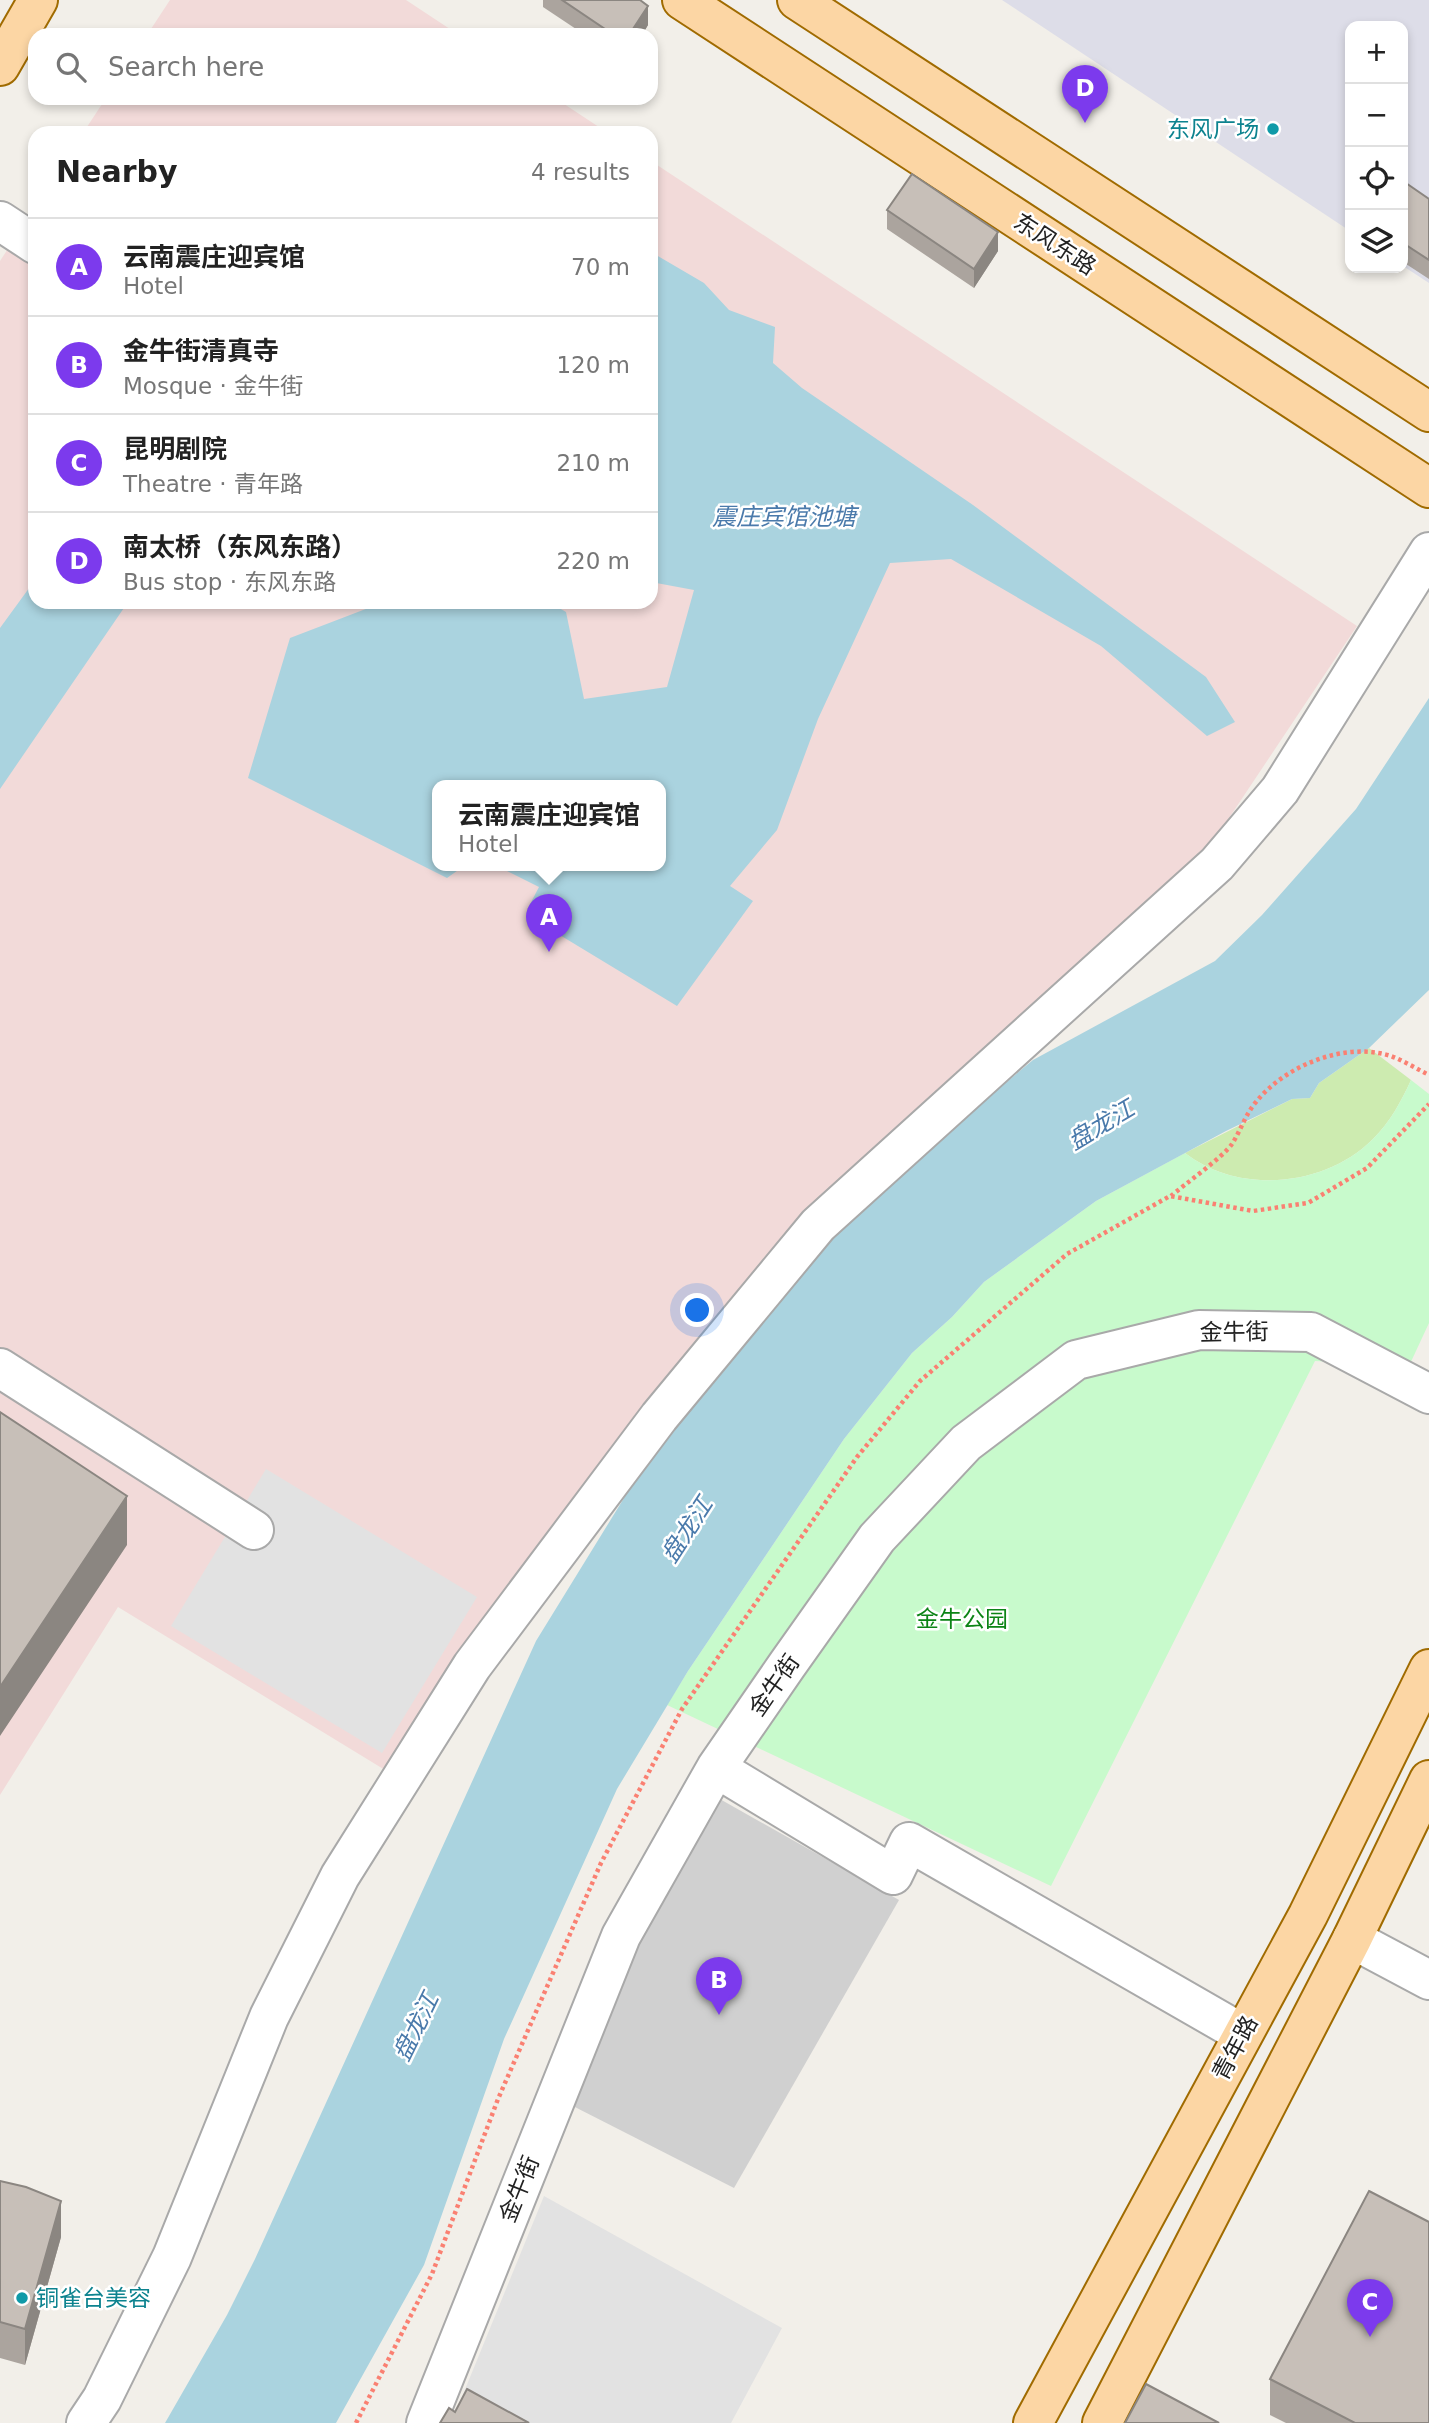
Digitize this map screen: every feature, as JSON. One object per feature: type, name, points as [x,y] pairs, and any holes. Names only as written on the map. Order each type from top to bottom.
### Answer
[{"type":"main road","points":[[0,66],[38,0]]},
{"type":"main road","name":"东风东路","points":[[682,0],[1429,488]]},
{"type":"main road","points":[[797,0],[1429,412]]},
{"type":"main road","name":"青年路","points":[[1033,2423],[1308,1916],[1429,1669]]},
{"type":"main road","points":[[1102,2423],[1352,1939],[1429,1780]]},
{"type":"street","points":[[0,221],[28,239]]},
{"type":"street","points":[[86,2423],[102,2399],[173,2257],[269,2017],[340,1876],[472,1666],[659,1417],[818,1225],[1217,864],[1280,790],[1429,552]]},
{"type":"street","name":"金牛街","points":[[426,2423],[621,1936],[716,1768],[877,1538],[966,1443],[1076,1360],[1199,1330],[1311,1332],[1429,1394]]},
{"type":"street","points":[[0,1368],[254,1530]]},
{"type":"street","points":[[716,1768],[893,1875],[909,1842],[1243,2034]]},
{"type":"street","points":[[1352,1939],[1429,1980]]},
{"type":"path","points":[[1170,1196],[1231,1145],[1255,1102],[1272,1085],[1315,1060],[1339,1054],[1390,1056],[1429,1075]]},
{"type":"shaded area","points":[[170,0],[406,0],[448,28],[152,28]]},
{"type":"shaded area","name":"东风广场","points":[[1002,0],[1429,0],[1429,283],[1408,269],[1408,21],[1345,21],[1345,228]]},
{"type":"shaded area","points":[[101,105],[566,105],[597,126],[88,126]]},
{"type":"shaded area","points":[[658,166],[1357,626],[1205,854],[774,1257],[616,1441],[385,1770],[118,1607],[0,1795],[0,261],[28,218],[28,609],[658,609]]},
{"type":"shaded area","points":[[266,1469],[477,1597],[382,1753],[171,1626]]},
{"type":"shaded area","points":[[711,1794],[899,1900],[734,2188],[567,2103],[641,1927]]},
{"type":"shaded area","points":[[544,2196],[782,2328],[731,2423],[471,2423],[455,2414]]},
{"type":"green space","points":[[1369,1048],[1411,1080],[1385,1126],[1353,1155],[1307,1176],[1256,1180],[1230,1175],[1185,1153],[1292,1099],[1310,1098],[1319,1083]]},
{"type":"green space","name":"金牛公园","points":[[1411,1080],[1429,1094],[1429,1323],[1409,1366],[1315,1361],[1051,1886],[667,1705],[844,1439],[912,1353],[952,1317],[984,1282],[1096,1201],[1185,1153],[1230,1175],[1256,1180],[1307,1176],[1331,1167],[1353,1155],[1373,1139],[1395,1111]]},
{"type":"water","name":"震庄宾馆池塘","points":[[658,256],[704,283],[729,310],[775,327],[773,363],[802,388],[973,505],[1206,677],[1235,722],[1207,736],[1101,646],[951,559],[890,563],[818,719],[777,830],[730,886],[753,901],[677,1006],[535,920],[528,908],[539,887],[507,871],[666,871],[666,780],[432,780],[432,870],[248,778],[290,638],[366,609],[561,609],[566,612],[584,699],[667,687],[694,590],[658,583]]},
{"type":"water","points":[[28,590],[28,609],[123,609],[0,789],[0,628]]},
{"type":"water","name":"盘龙江","points":[[1429,698],[1429,990],[1369,1048],[1319,1083],[1310,1098],[1292,1099],[1096,1201],[984,1282],[952,1317],[912,1353],[844,1439],[688,1671],[617,1789],[504,2039],[424,2265],[336,2423],[165,2423],[227,2315],[255,2259],[536,1641],[645,1464],[829,1229],[1033,1060],[1215,961],[1262,915],[1356,809]]},
{"type":"water","name":"震庄宾馆池塘","points":[[433,871],[457,871],[447,878]]},
{"type":"building","points":[[562,0],[640,0],[648,6],[634,28],[604,28]]},
{"type":"building","points":[[912,174],[998,232],[974,269],[887,210]]},
{"type":"building","points":[[1408,184],[1429,199],[1429,260],[1408,246]]},
{"type":"building","points":[[0,1412],[127,1496],[0,1687]]},
{"type":"building","name":"铜雀台美容","points":[[0,2181],[26,2187],[61,2201],[25,2329],[0,2322]]},
{"type":"building","points":[[1369,2191],[1429,2222],[1429,2423],[1355,2423],[1270,2379]]},
{"type":"building","points":[[1146,2384],[1219,2423],[1125,2423]]},
{"type":"building","points":[[467,2389],[529,2423],[440,2423],[449,2408],[455,2412]]},
{"type":"place","name":"南太桥（东风东路）","points":[[1085,123]]},
{"type":"place","name":"东风广场","points":[[1273,129]]},
{"type":"place","name":"云南震庄迎宾馆","points":[[549,952]]},
{"type":"place","name":"金牛街清真寺","points":[[719,2015]]},
{"type":"place","name":"铜雀台美容","points":[[22,2298]]},
{"type":"place","name":"昆明剧院","points":[[1370,2337]]}]
